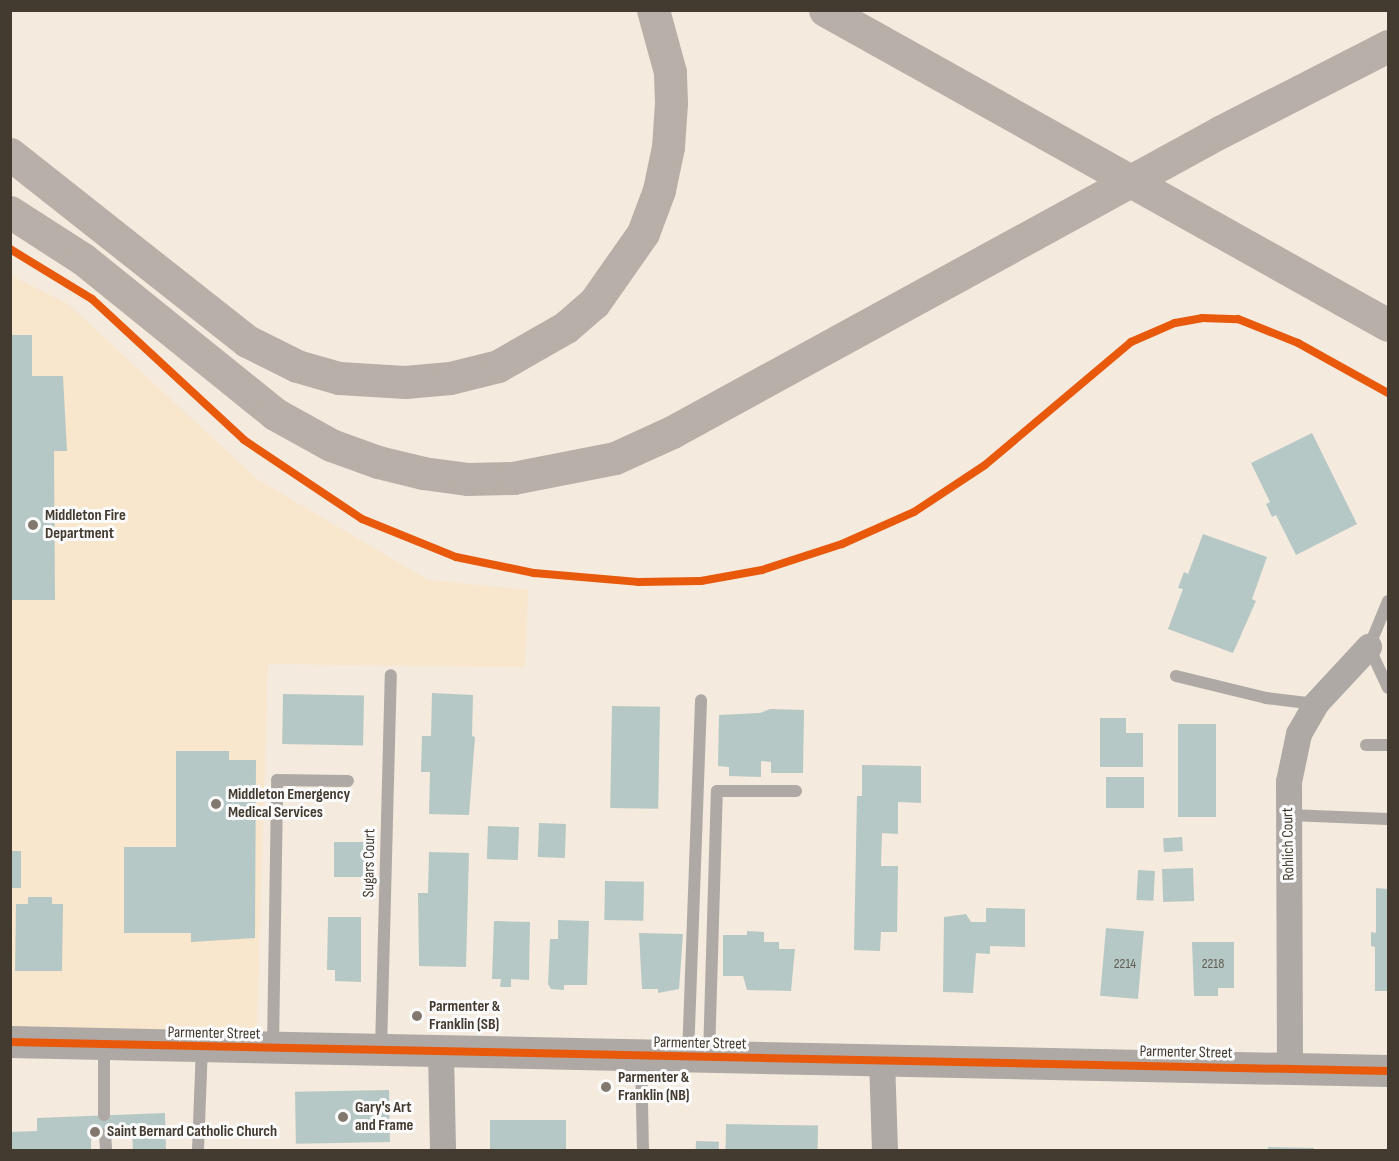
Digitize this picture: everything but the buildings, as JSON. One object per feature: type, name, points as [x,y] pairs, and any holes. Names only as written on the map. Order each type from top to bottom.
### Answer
[{"type":"highway","points":[[10,154],[247,342],[297,366],[339,378],[405,382],[450,378],[498,366],[566,327],[594,303],[643,233],[659,190],[668,147],[671,103],[670,72],[653,10]]},
{"type":"highway","points":[[825,10],[1389,325]]},
{"type":"highway","points":[[10,212],[82,259],[275,414],[332,445],[378,462],[467,479],[513,478],[615,458],[721,406],[1220,132],[1389,46]]},
{"type":"street","name":"Rohlich Court","points":[[1290,1068],[1288,782],[1299,734],[1316,704],[1369,647]]},
{"type":"street","name":"Parmenter Street","points":[[10,1042],[381,1052],[882,1059],[1389,1071]]},
{"type":"street","points":[[441,1053],[443,1150]]},
{"type":"street","points":[[882,1059],[885,1150]]},
{"type":"lane","points":[[1389,601],[1369,647],[1389,688]]},
{"type":"lane","name":"Sugars Court","points":[[381,1052],[391,675]]},
{"type":"lane","points":[[1176,676],[1266,698],[1316,704]]},
{"type":"lane","points":[[698,1057],[701,700]]},
{"type":"lane","points":[[1366,745],[1389,746]]},
{"type":"lane","points":[[273,1049],[277,780],[348,781]]},
{"type":"lane","points":[[698,1057],[717,791],[796,791]]},
{"type":"lane","points":[[1289,815],[1389,819]]},
{"type":"lane","points":[[104,1045],[104,1115]]},
{"type":"lane","points":[[198,1150],[202,1047]]},
{"type":"lane","points":[[641,1056],[644,1150]]},
{"type":"lane","points":[[105,1134],[106,1150]]},
{"type":"shaded area","points":[[10,275],[68,304],[257,479],[428,580],[528,590],[525,667],[268,664],[256,1049],[11,1042]]},
{"type":"cycle path","points":[[10,249],[92,299],[244,440],[362,519],[456,557],[534,573],[638,582],[701,581],[762,570],[842,544],[914,512],[985,465],[1131,342],[1175,323],[1202,318],[1238,319],[1298,343],[1388,393]]},
{"type":"cycle path","points":[[10,1042],[1388,1071]]},
{"type":"place","name":"Middleton Fire Department","points":[[33,525]]},
{"type":"place","name":"Middleton Emergency Medical Services","points":[[216,804]]},
{"type":"place","name":"Parmenter & Franklin (SB)","points":[[417,1016]]},
{"type":"place","name":"Parmenter & Franklin (NB)","points":[[606,1087]]},
{"type":"place","name":"Gary's Art and Frame","points":[[343,1117]]},
{"type":"place","name":"Saint Bernard Catholic Church","points":[[95,1132]]}]
